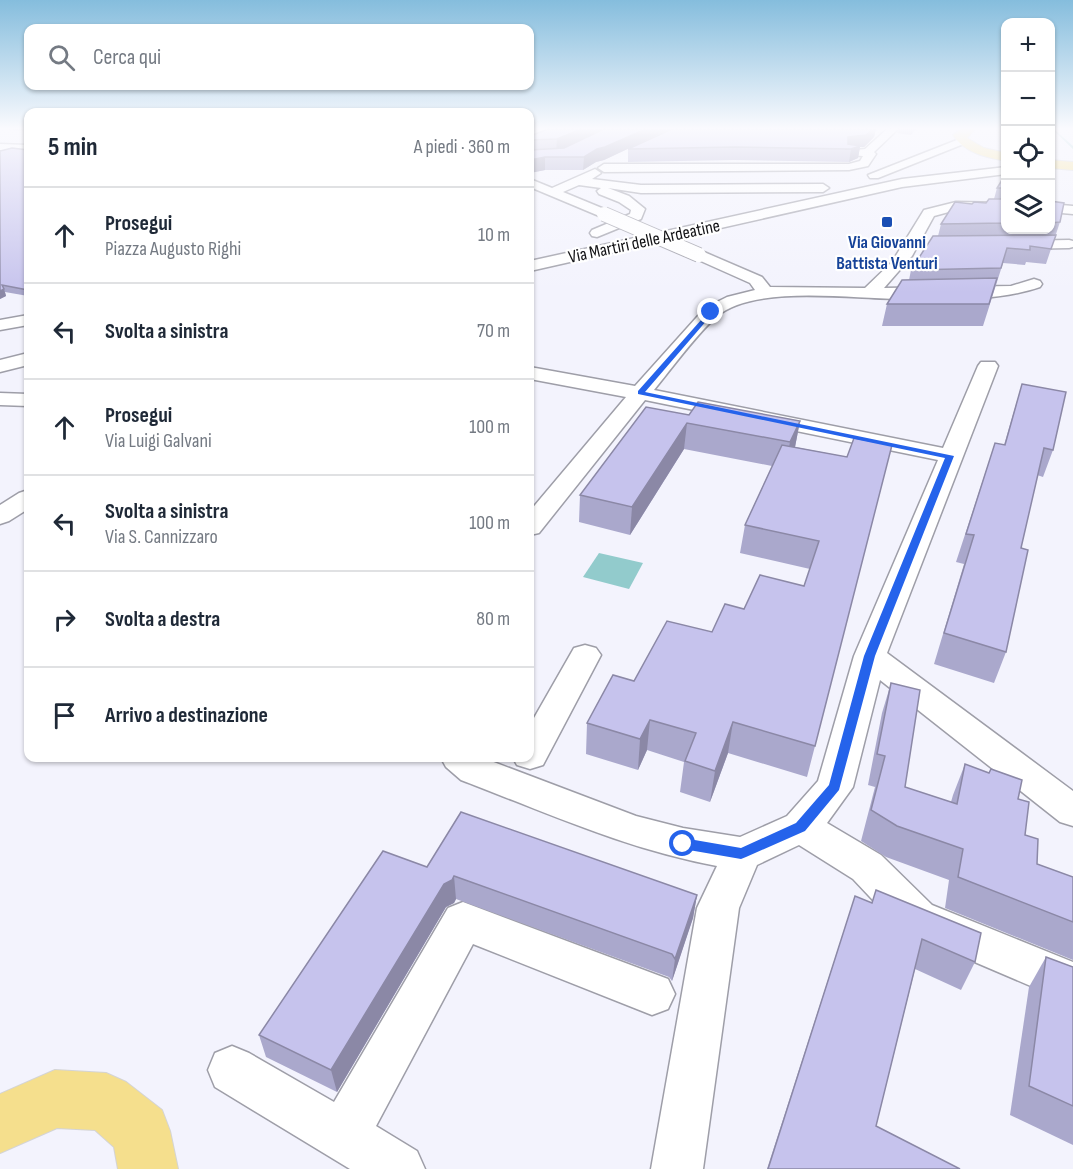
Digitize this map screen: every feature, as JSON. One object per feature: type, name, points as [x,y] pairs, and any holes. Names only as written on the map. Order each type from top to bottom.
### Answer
[{"type":"main road","points":[[0,1124],[55,1100],[106,1102],[141,1131],[148,1169]]},
{"type":"street","points":[[553,192],[574,184]]},
{"type":"street","points":[[577,184],[624,199],[638,209],[636,216],[608,230],[585,237]]},
{"type":"street","points":[[581,184],[641,189],[843,187]]},
{"type":"street","name":"Via Martiri delle Ardeatine","points":[[534,254],[852,184]]},
{"type":"street","name":"Via Martiri delle Ardeatine","points":[[534,265],[900,184]]},
{"type":"street","points":[[534,185],[756,280],[765,292]]},
{"type":"street","points":[[871,291],[881,284],[911,245],[929,213],[936,209],[1001,207]]},
{"type":"street","points":[[1055,208],[1073,210]]},
{"type":"street","points":[[1002,245],[1069,244]]},
{"type":"street","points":[[911,245],[927,246]]},
{"type":"street","points":[[534,253],[551,247]]},
{"type":"street","points":[[534,521],[640,393],[711,312],[733,301],[765,292],[871,291],[900,294],[1012,291],[1034,284]]},
{"type":"street","points":[[0,325],[24,321]]},
{"type":"street","points":[[0,368],[24,363]]},
{"type":"street","points":[[464,762],[474,770],[524,766],[632,830],[683,844],[741,854],[801,827],[835,787],[870,656],[988,366]]},
{"type":"street","points":[[534,374],[950,456]]},
{"type":"street","points":[[0,383],[24,377]]},
{"type":"street","points":[[0,399],[24,400]]},
{"type":"street","points":[[0,516],[24,501]]},
{"type":"street","points":[[534,748],[585,655]]},
{"type":"street","points":[[870,656],[1073,812]]},
{"type":"street","points":[[801,827],[867,867],[917,918],[1073,983]]},
{"type":"street","points":[[677,1169],[718,908],[741,854]]},
{"type":"street","points":[[343,1136],[464,921],[652,994]]},
{"type":"street","points":[[232,1070],[399,1169]]},
{"type":"shaded area","points":[[599,553],[643,563],[629,589],[583,577]]},
{"type":"building","points":[[0,184],[24,184],[24,289],[2,285],[4,289],[0,291]]},
{"type":"building","points":[[989,199],[1001,199],[1001,223],[941,224],[955,202],[986,203]]},
{"type":"building","points":[[1055,202],[1064,203],[1060,222],[1055,222]]},
{"type":"building","points":[[1056,235],[1051,249],[1030,246],[1030,250],[1007,248],[1001,268],[911,270],[933,236]]},
{"type":"building","points":[[997,278],[989,304],[887,304],[902,280]]},
{"type":"building","points":[[1022,384],[1066,392],[1053,450],[1044,448],[1021,548],[1028,550],[1006,652],[944,633],[974,535],[966,534],[995,443],[1005,445]]},
{"type":"building","points":[[698,402],[800,421],[790,442],[687,423],[632,507],[580,495],[646,407],[689,415]]},
{"type":"building","points":[[854,438],[892,445],[815,746],[733,722],[715,771],[685,761],[696,733],[650,720],[640,739],[587,723],[613,675],[634,681],[667,621],[712,632],[725,604],[744,609],[760,575],[804,586],[819,541],[745,525],[782,445],[847,457]]},
{"type":"building","points":[[891,683],[920,690],[905,787],[957,804],[965,764],[989,773],[991,769],[1022,780],[1018,799],[1029,802],[1025,835],[1038,839],[1037,864],[1073,877],[1073,922],[958,877],[963,849],[897,826],[871,810],[885,756],[877,754]]},
{"type":"building","points":[[461,812],[697,895],[675,959],[672,954],[454,876],[452,880],[444,884],[331,1070],[259,1035],[383,851],[427,867]]},
{"type":"building","points":[[876,890],[981,933],[975,962],[922,939],[876,1126],[960,1169],[768,1169],[855,896],[872,903]]},
{"type":"building","points":[[1046,957],[1073,967],[1073,1106],[1029,1086]]},
{"type":"place","name":"Via Giovanni Battista Venturi","points":[[887,222]]},
{"type":"route","points":[[683,844],[741,854],[801,827],[835,787],[870,656],[950,456],[640,393],[711,312]]}]
